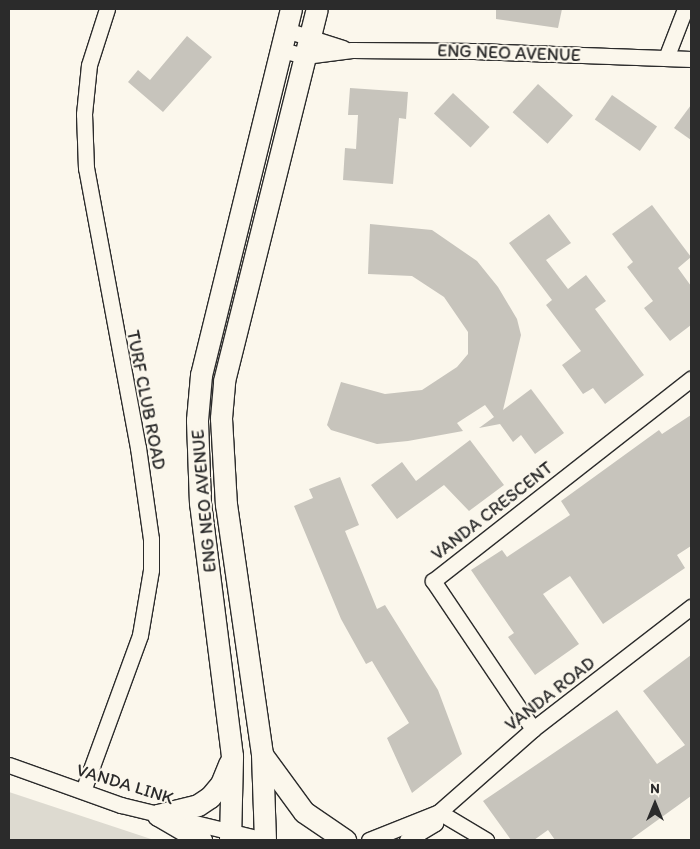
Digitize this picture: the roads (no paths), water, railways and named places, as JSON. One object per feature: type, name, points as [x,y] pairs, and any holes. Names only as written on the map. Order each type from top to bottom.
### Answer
[{"type":"main road","name":"ENG NEO AVENUE","points":[[231,836],[232,756],[200,503],[197,420],[201,375],[291,9]]},
{"type":"main road","name":"ENG NEO AVENUE","points":[[265,840],[262,754],[226,505],[221,418],[224,381],[317,9]]},
{"type":"main road","points":[[262,754],[304,812],[346,840]]},
{"type":"main road","points":[[158,815],[198,805],[210,797],[221,784],[232,756]]},
{"type":"main road","points":[[158,815],[201,840]]},
{"type":"street","name":"TURF CLUB ROAD","points":[[83,792],[140,635],[151,570],[151,539],[138,448],[86,168],[84,114],[89,65],[107,9]]},
{"type":"street","points":[[666,58],[685,9]]},
{"type":"street","name":"ENG NEO AVENUE","points":[[283,40],[308,47]]},
{"type":"street","name":"ENG NEO AVENUE","points":[[283,40],[308,47],[352,50],[691,59]]},
{"type":"street","points":[[224,283],[248,289]]},
{"type":"street","name":"VANDA CRESCENT","points":[[532,730],[433,581],[691,379]]},
{"type":"street","name":"VANDA ROAD","points":[[369,840],[438,813],[532,730],[691,607]]},
{"type":"street","name":"VANDA LINK","points":[[9,765],[83,792],[231,836]]},
{"type":"street","points":[[438,813],[486,840]]},
{"type":"street","name":"VANDA ROAD","points":[[407,840],[435,823],[438,813]]},
{"type":"street","points":[[231,836],[265,840]]}]
